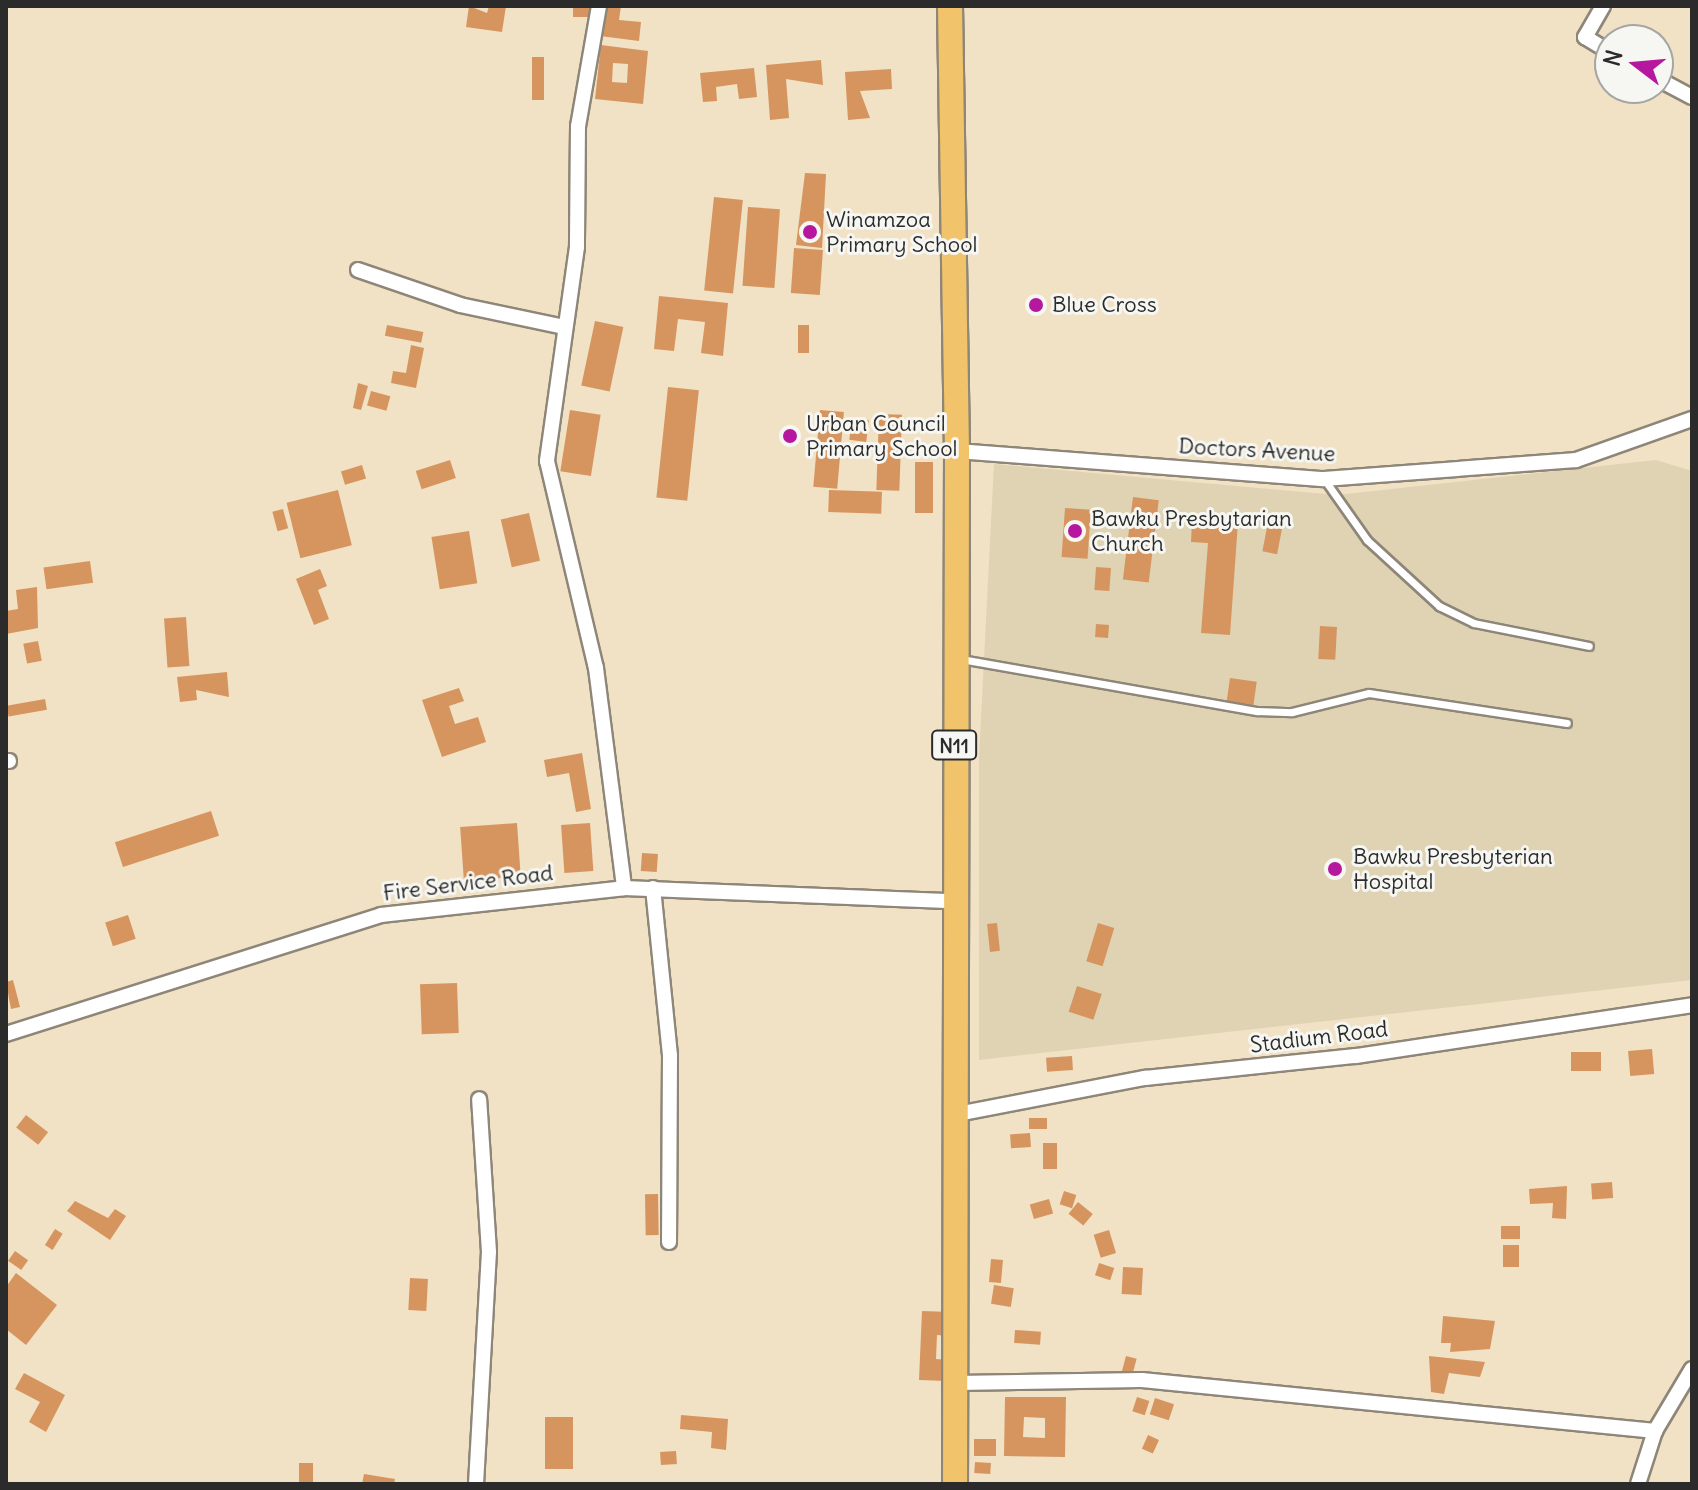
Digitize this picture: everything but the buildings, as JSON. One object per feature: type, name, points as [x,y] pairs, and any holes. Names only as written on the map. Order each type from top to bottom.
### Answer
[{"type":"highway","name":"N11","points":[[950,6],[957,451],[952,1115],[955,1484]]},
{"type":"street","points":[[599,6],[578,126],[578,236],[564,327],[548,472],[596,668],[624,888]]},
{"type":"street","points":[[1594,42],[1585,37],[1603,6]]},
{"type":"street","points":[[1674,87],[1692,97]]},
{"type":"street","points":[[358,270],[460,305],[564,327]]},
{"type":"street","name":"Doctors Avenue","points":[[957,451],[1324,479],[1576,460],[1692,419]]},
{"type":"street","name":"Fire Service Road","points":[[6,1034],[78,1016],[350,922],[624,888],[953,901]]},
{"type":"street","points":[[653,888],[670,1055],[669,1242]]},
{"type":"street","name":"Stadium Road","points":[[952,1115],[1145,1078],[1356,1056],[1692,1005]]},
{"type":"street","points":[[476,1484],[489,1252],[479,1099]]},
{"type":"street","points":[[1638,1484],[1655,1431],[1692,1369]]},
{"type":"street","points":[[956,1383],[1142,1380],[1655,1431]]},
{"type":"lane","points":[[1324,479],[1367,540],[1439,606],[1515,634],[1589,646]]},
{"type":"lane","points":[[955,658],[1257,711],[1292,712],[1369,693],[1567,723]]},
{"type":"shaded area","name":"Bawku Presbyterian Hospital","points":[[1656,460],[1692,471],[1692,980],[979,1060],[979,758],[994,464],[1337,495]]},
{"type":"place","name":"Winamzoa Primary School","points":[[810,232]]},
{"type":"place","name":"Blue Cross","points":[[1036,305]]},
{"type":"place","name":"Urban Council Primary School","points":[[790,436]]},
{"type":"place","name":"Bawku Presbytarian Church","points":[[1075,531]]},
{"type":"place","name":"Bawku Presbyterian Hospital","points":[[1335,869]]}]
